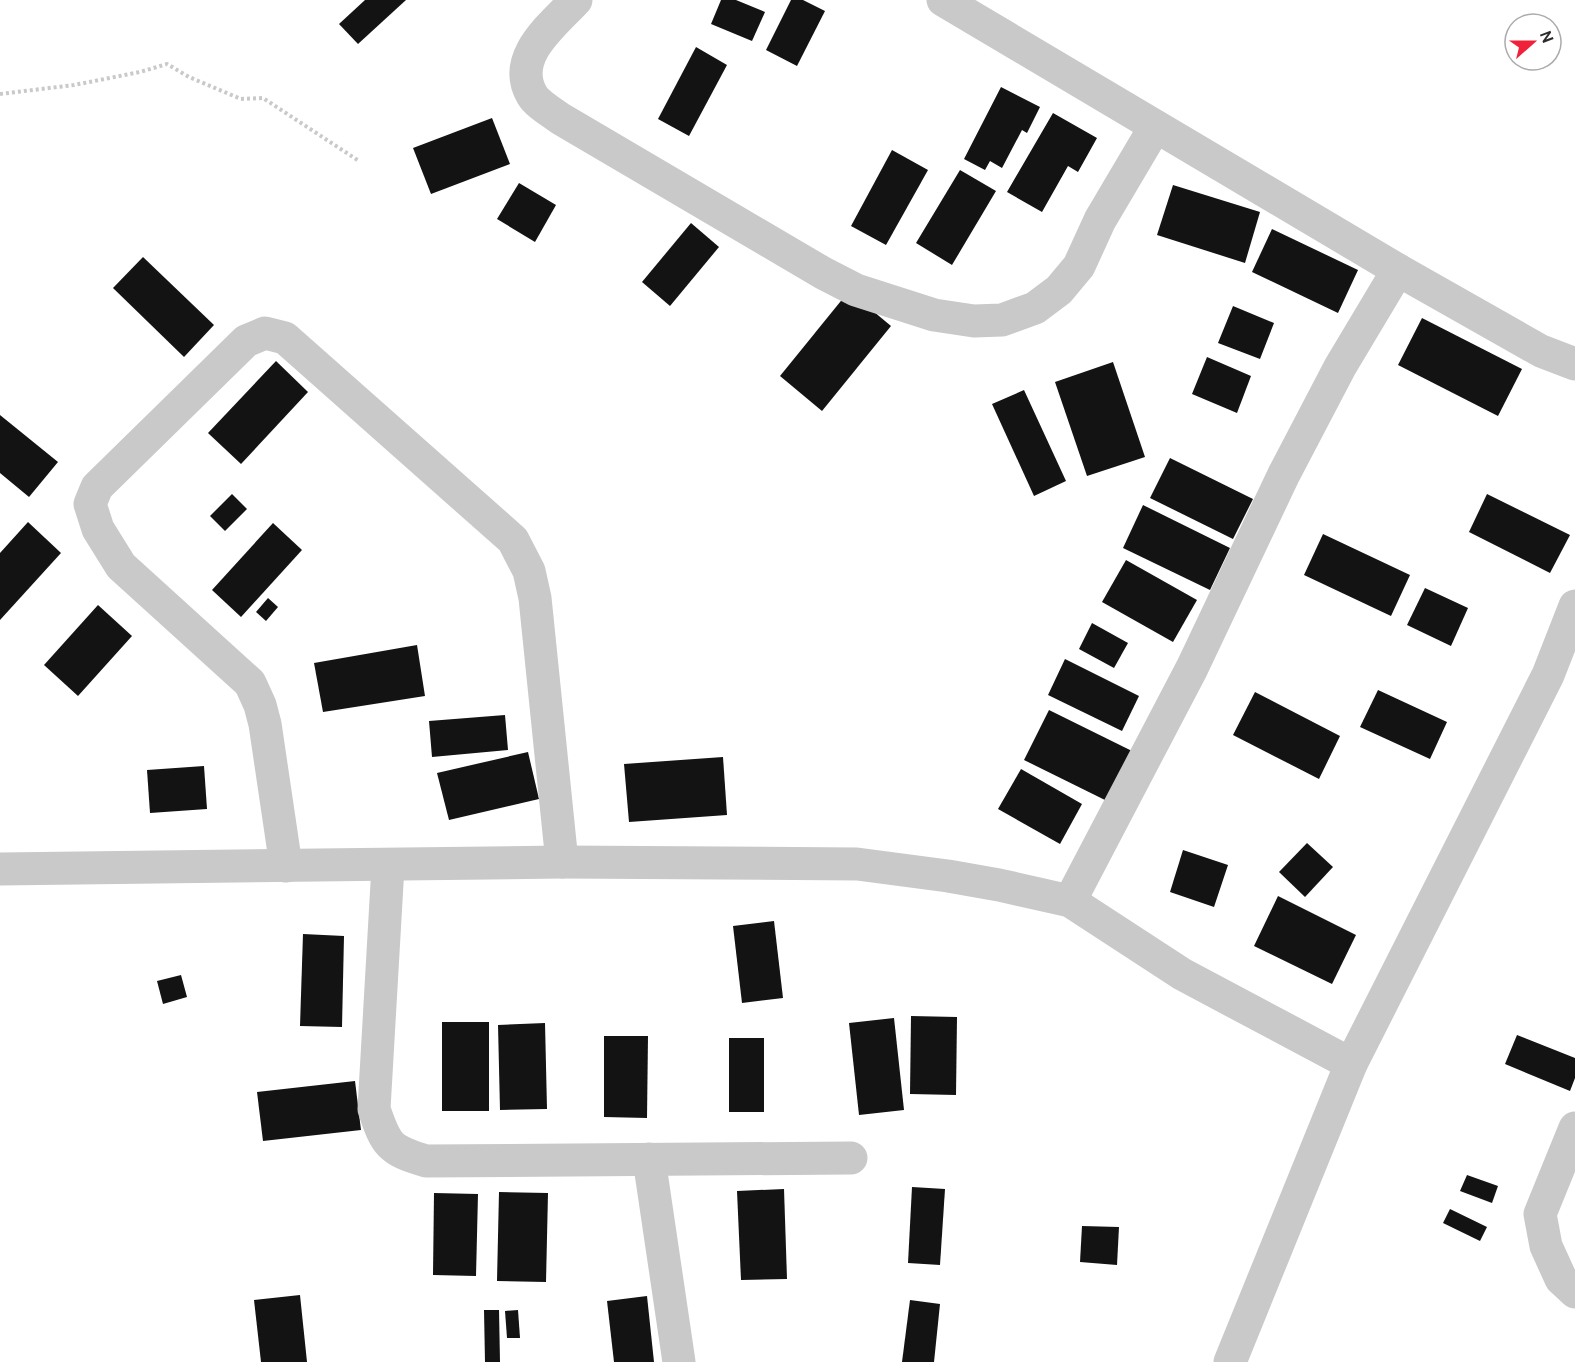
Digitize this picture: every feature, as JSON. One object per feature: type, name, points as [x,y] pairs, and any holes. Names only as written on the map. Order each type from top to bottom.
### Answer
[{"type":"street","points":[[576,0],[534,46],[524,69],[532,96],[561,119],[823,273],[856,290],[934,315],[974,321],[1002,320],[1035,308],[1059,290],[1079,266],[1100,220],[1155,127]]},
{"type":"street","points":[[943,0],[1398,270],[1542,351],[1575,364]]},
{"type":"street","points":[[1070,901],[1192,668],[1284,474],[1340,367],[1398,270]]},
{"type":"street","points":[[286,866],[265,724],[260,705],[250,683],[121,566],[98,529],[90,504],[97,487],[246,341],[265,333],[285,338],[513,540],[529,571],[535,598],[562,862]]},
{"type":"street","points":[[1230,1362],[1351,1064],[1548,675],[1575,606]]},
{"type":"street","points":[[0,869],[388,866],[562,862],[857,864],[948,876],[1070,901],[1182,974],[1351,1064]]},
{"type":"street","points":[[388,866],[374,1109],[383,1136],[400,1154],[426,1161],[851,1158]]},
{"type":"street","points":[[1575,1128],[1540,1214],[1546,1246],[1560,1278],[1575,1292]]},
{"type":"street","points":[[649,1159],[679,1362]]},
{"type":"path","points":[[0,94],[74,85],[140,72],[167,64],[189,77],[241,99],[263,98],[359,161]]},
{"type":"building","points":[[365,0],[406,0],[358,44],[339,24]]},
{"type":"building","points":[[721,0],[736,0],[765,12],[752,41],[711,24]]},
{"type":"building","points":[[791,0],[803,0],[825,11],[797,66],[766,50]]},
{"type":"building","points":[[696,47],[727,65],[689,136],[658,119]]},
{"type":"building","points":[[1001,87],[1040,107],[1027,133],[1022,130],[1002,168],[990,161],[985,170],[964,159]]},
{"type":"building","points":[[1053,113],[1097,138],[1078,172],[1068,166],[1042,212],[1007,192]]},
{"type":"building","points":[[492,118],[510,164],[431,194],[413,148]]},
{"type":"building","points":[[892,150],[928,170],[886,245],[851,226]]},
{"type":"building","points":[[960,170],[996,191],[952,265],[916,243]]},
{"type":"building","points":[[519,183],[556,205],[535,242],[497,219]]},
{"type":"building","points":[[1173,185],[1260,212],[1245,263],[1157,235]]},
{"type":"building","points":[[691,223],[719,247],[670,306],[642,282]]},
{"type":"building","points":[[1272,229],[1358,270],[1338,313],[1252,272]]},
{"type":"building","points":[[143,257],[214,325],[184,357],[113,288]]},
{"type":"building","points":[[849,291],[891,326],[822,411],[780,376]]},
{"type":"building","points":[[1233,306],[1274,323],[1260,359],[1218,343]]},
{"type":"building","points":[[1422,318],[1522,369],[1498,416],[1398,365]]},
{"type":"building","points":[[1207,357],[1251,376],[1237,413],[1192,394]]},
{"type":"building","points":[[276,361],[308,392],[241,464],[208,433]]},
{"type":"building","points":[[1113,362],[1145,457],[1087,476],[1055,382]]},
{"type":"building","points":[[1024,390],[1066,481],[1034,496],[992,404]]},
{"type":"building","points":[[0,415],[58,462],[29,497],[0,473]]},
{"type":"building","points":[[1170,458],[1253,499],[1233,539],[1150,498]]},
{"type":"building","points":[[232,494],[247,509],[225,531],[210,516]]},
{"type":"building","points":[[1487,494],[1570,535],[1550,573],[1469,532]]},
{"type":"building","points":[[1143,505],[1230,548],[1210,590],[1123,548]]},
{"type":"building","points":[[28,522],[61,553],[0,620],[0,553]]},
{"type":"building","points":[[273,523],[302,550],[241,617],[212,590]]},
{"type":"building","points":[[1323,534],[1410,575],[1391,616],[1304,575]]},
{"type":"building","points":[[1126,560],[1197,600],[1173,642],[1102,602]]},
{"type":"building","points":[[1425,588],[1468,608],[1451,646],[1407,625]]},
{"type":"building","points":[[268,598],[278,607],[266,621],[256,612]]},
{"type":"building","points":[[98,605],[132,636],[78,696],[44,665]]},
{"type":"building","points":[[1092,623],[1128,643],[1114,668],[1079,649]]},
{"type":"building","points":[[417,645],[425,696],[323,712],[314,663]]},
{"type":"building","points":[[1065,659],[1139,696],[1122,731],[1048,695]]},
{"type":"building","points":[[1378,690],[1447,722],[1430,759],[1360,727]]},
{"type":"building","points":[[1255,692],[1340,736],[1319,779],[1233,735]]},
{"type":"building","points":[[1049,710],[1132,751],[1107,801],[1024,760]]},
{"type":"building","points":[[505,715],[508,750],[432,757],[429,721]]},
{"type":"building","points":[[528,752],[539,799],[449,820],[437,773]]},
{"type":"building","points":[[723,757],[727,815],[629,822],[624,764]]},
{"type":"building","points":[[204,766],[207,809],[150,813],[147,770]]},
{"type":"building","points":[[1021,769],[1082,804],[1060,844],[998,809]]},
{"type":"building","points":[[1307,843],[1333,867],[1305,897],[1279,872]]},
{"type":"building","points":[[1183,850],[1228,865],[1214,907],[1170,892]]},
{"type":"building","points":[[1278,896],[1356,935],[1332,984],[1254,946]]},
{"type":"building","points":[[774,921],[783,998],[742,1003],[733,926]]},
{"type":"building","points":[[303,934],[344,936],[342,1027],[300,1026]]},
{"type":"building","points":[[181,975],[187,997],[163,1004],[157,981]]},
{"type":"building","points":[[911,1016],[957,1017],[956,1095],[910,1094]]},
{"type":"building","points":[[894,1018],[904,1110],[859,1115],[849,1023]]},
{"type":"building","points":[[442,1022],[489,1022],[489,1111],[442,1111]]},
{"type":"building","points":[[545,1023],[547,1109],[500,1110],[498,1025]]},
{"type":"building","points":[[1517,1035],[1575,1058],[1575,1078],[1570,1091],[1505,1064]]},
{"type":"building","points":[[604,1036],[648,1036],[647,1118],[604,1117]]},
{"type":"building","points":[[729,1038],[764,1038],[764,1112],[729,1112]]},
{"type":"building","points":[[355,1081],[361,1130],[263,1141],[257,1092]]},
{"type":"building","points":[[1467,1175],[1498,1186],[1492,1203],[1460,1191]]},
{"type":"building","points":[[912,1187],[945,1189],[940,1265],[908,1263]]},
{"type":"building","points":[[784,1189],[787,1279],[741,1280],[737,1191]]},
{"type":"building","points":[[499,1192],[548,1193],[546,1282],[497,1281]]},
{"type":"building","points":[[434,1193],[478,1194],[476,1276],[433,1275]]},
{"type":"building","points":[[1450,1209],[1487,1227],[1480,1241],[1443,1223]]},
{"type":"building","points":[[1082,1226],[1119,1227],[1117,1265],[1080,1262]]},
{"type":"building","points":[[300,1295],[307,1362],[261,1362],[254,1300]]},
{"type":"building","points":[[647,1296],[654,1362],[614,1362],[607,1301]]},
{"type":"building","points":[[910,1300],[940,1304],[934,1362],[902,1362]]},
{"type":"building","points":[[484,1310],[499,1310],[500,1362],[485,1362]]},
{"type":"building","points":[[518,1310],[520,1338],[507,1338],[505,1311]]}]
